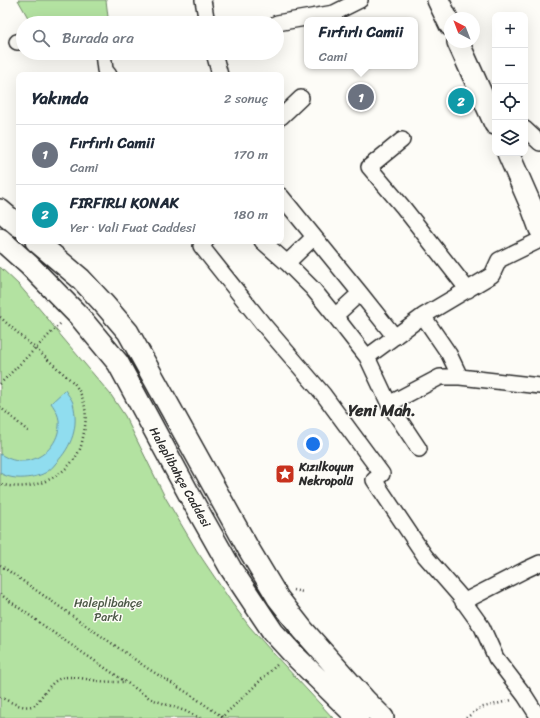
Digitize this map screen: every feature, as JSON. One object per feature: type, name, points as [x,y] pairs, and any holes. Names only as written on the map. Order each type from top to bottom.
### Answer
[{"type":"main road","points":[[438,0],[444,13]]},
{"type":"main road","points":[[461,48],[492,115]]},
{"type":"main road","points":[[509,156],[540,229]]},
{"type":"main road","points":[[0,210],[16,223]]},
{"type":"main road","name":"Haleplibahçe Caddesi","points":[[0,239],[74,311],[118,363],[231,569],[273,632],[291,652],[358,718]]},
{"type":"main road","name":"Haleplibahçe Caddesi","points":[[40,244],[81,279],[128,332],[248,548],[278,598],[303,630],[365,700],[383,718]]},
{"type":"street","points":[[203,0],[206,16]]},
{"type":"street","points":[[311,17],[334,13],[359,0]]},
{"type":"street","points":[[284,22],[304,18]]},
{"type":"street","points":[[104,60],[107,72]]},
{"type":"street","points":[[216,60],[219,72]]},
{"type":"street","points":[[284,114],[301,98]]},
{"type":"street","points":[[528,132],[540,143]]},
{"type":"street","points":[[402,140],[370,167],[468,290]]},
{"type":"street","points":[[284,200],[395,337]]},
{"type":"street","points":[[287,263],[314,236]]},
{"type":"street","points":[[367,356],[424,316],[492,275],[499,260],[540,240]]},
{"type":"street","points":[[203,244],[201,246],[263,324],[323,394],[382,474],[374,480],[424,556],[482,627],[496,658],[525,696],[539,718]]},
{"type":"street","points":[[265,244],[313,289],[367,356],[389,404],[419,449]]},
{"type":"street","points":[[335,316],[360,293]]},
{"type":"street","points":[[424,316],[449,354],[460,377]]},
{"type":"street","points":[[389,404],[440,377],[460,377],[540,386]]},
{"type":"street","points":[[463,602],[540,563]]},
{"type":"path","points":[[0,384],[74,311]]},
{"type":"path","points":[[0,317],[74,383],[80,391],[85,404],[87,421],[81,448],[73,462],[60,474],[51,480],[22,487],[4,486],[0,484]]},
{"type":"path","points":[[0,407],[29,432]]},
{"type":"path","points":[[0,565],[147,668],[222,717],[291,652]]},
{"type":"path","points":[[0,594],[58,636],[151,699],[186,711],[200,718]]},
{"type":"path","points":[[0,697],[24,707],[35,705],[50,686],[62,678],[70,677],[101,682],[126,682]]},
{"type":"path","points":[[466,718],[480,708],[493,706],[525,696]]},
{"type":"green space","points":[[18,0],[106,0],[108,16],[27,16]]},
{"type":"green space","name":"Haleplibahçe Parkı","points":[[0,267],[19,285],[111,395],[125,416],[165,497],[197,551],[232,603],[249,626],[333,718],[0,718]]},
{"type":"water","points":[[65,390],[73,403],[75,420],[73,436],[62,457],[44,474],[25,478],[16,478],[0,473],[0,454],[15,460],[28,461],[35,459],[52,446],[58,433],[59,420],[51,403]]},
{"type":"place","name":"Fırfırlı Camii","points":[[361,97]]},
{"type":"place","name":"FIRFIRLI KONAK","points":[[461,101]]},
{"type":"place","name":"Kızılkoyun Nekropolü","points":[[285,474]]},
{"type":"district","name":"Yeni Mah.","points":[[382,410]]}]
